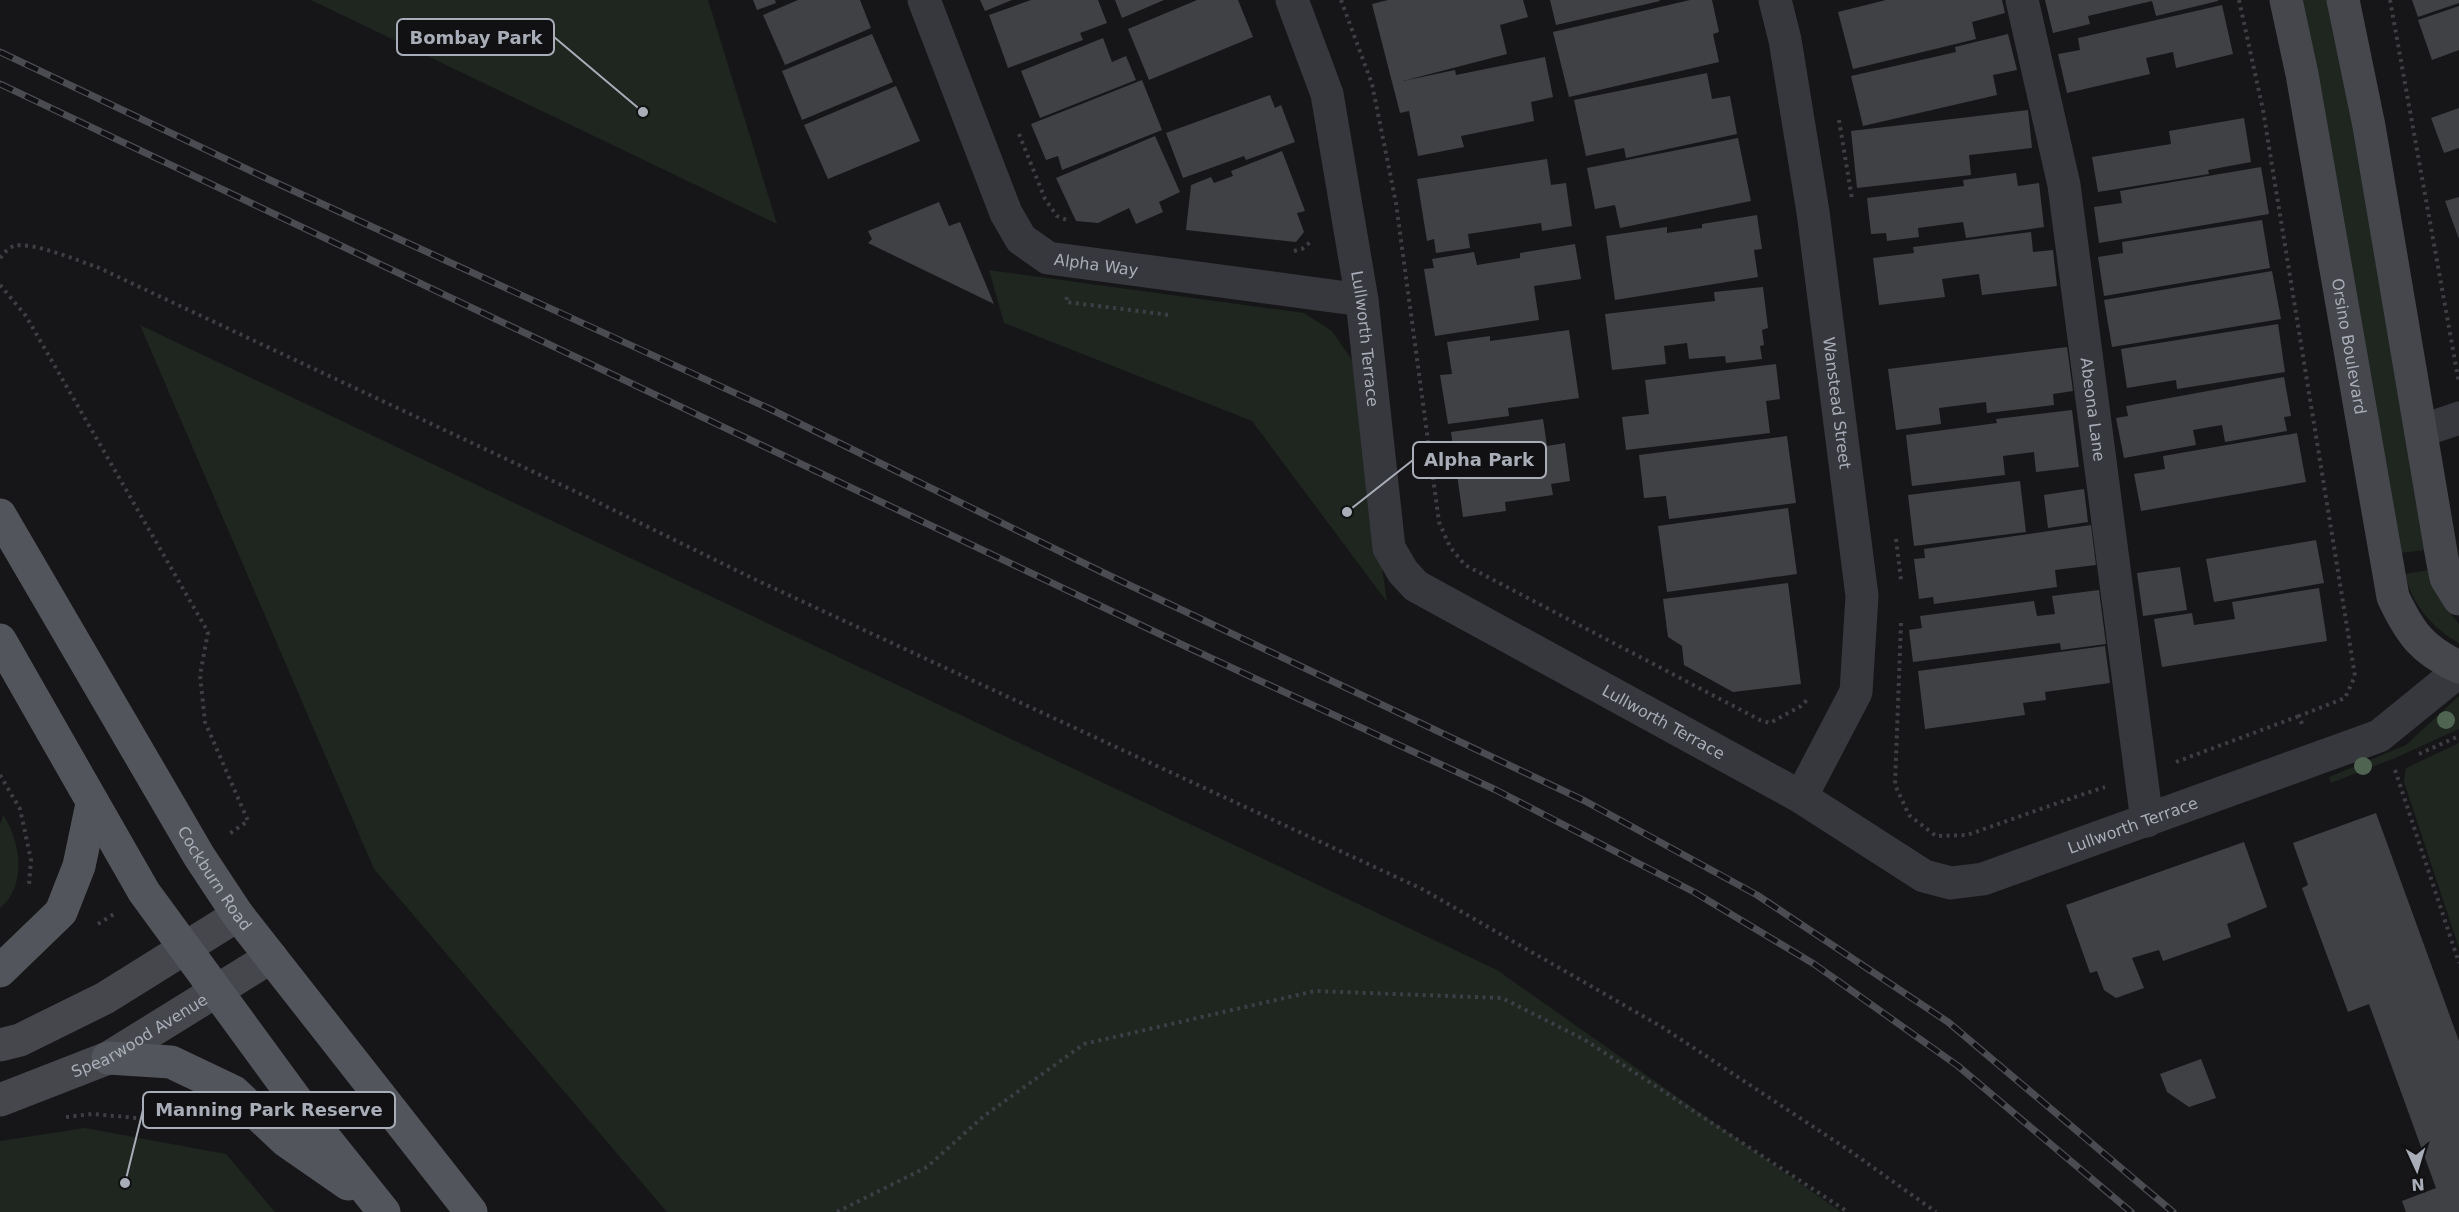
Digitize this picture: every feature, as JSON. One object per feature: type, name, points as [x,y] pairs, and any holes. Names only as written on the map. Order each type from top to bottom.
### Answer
[{"type":"main road","name":"Orsino Boulevard","points":[[2286,0],[2302,74],[2393,597],[2410,630],[2421,644],[2459,669]]},
{"type":"main road","points":[[2343,0],[2369,126],[2446,578],[2459,599]]},
{"type":"main road","name":"Cockburn Road","points":[[0,515],[200,856],[238,915],[471,1212]]},
{"type":"main road","points":[[0,640],[144,892],[184,950],[316,1127],[382,1209]]},
{"type":"main road","points":[[0,971],[62,912],[79,866],[92,804]]},
{"type":"main road","points":[[0,1045],[20,1040],[105,998],[238,915]]},
{"type":"main road","name":"Spearwood Avenue","points":[[0,1100],[108,1058],[272,957]]},
{"type":"main road","points":[[108,1058],[171,1062],[234,1092],[286,1141],[382,1209]]},
{"type":"street","name":"Alpha Way","points":[[924,0],[1006,213],[1021,239],[1048,258],[1362,300]]},
{"type":"street","name":"Lullworth Terrace","points":[[1293,0],[1327,94],[1362,300],[1389,548],[1403,572],[1416,586],[1801,797],[1924,876],[1950,883],[1983,879],[2379,736],[2459,669]]},
{"type":"street","name":"Wanstead Street","points":[[1775,0],[1785,40],[1813,212],[1862,596],[1856,692],[1801,797]]},
{"type":"street","name":"Abeona Lane","points":[[2022,0],[2064,185],[2147,821]]},
{"type":"street","points":[[2421,431],[2459,418]]},
{"type":"path","points":[[1341,0],[1372,84],[1396,202],[1439,522],[1450,547],[1465,565],[1760,720],[1770,723],[1801,706],[1813,695]]},
{"type":"path","points":[[2175,762],[2345,698],[2355,676],[2263,110],[2239,0]]},
{"type":"path","points":[[2390,0],[2459,383]]},
{"type":"path","points":[[1837,109],[1852,202]]},
{"type":"path","points":[[1018,133],[1045,199],[1057,216],[1075,223]]},
{"type":"path","points":[[0,258],[4,252],[16,246],[39,248],[97,267],[585,496],[754,579],[1422,889],[1662,1027],[1850,1151],[1936,1212]]},
{"type":"path","points":[[1284,250],[1296,251]]},
{"type":"path","points":[[0,285],[26,316],[208,632],[200,675],[206,722],[248,821],[227,836]]},
{"type":"path","points":[[1895,532],[1900,586]]},
{"type":"path","points":[[1901,618],[1895,785],[1909,815],[1936,836],[1967,835],[2108,786]]},
{"type":"path","points":[[2299,716],[2304,731]]},
{"type":"path","points":[[2416,756],[2459,736]]},
{"type":"path","points":[[2384,770],[2394,766],[2459,963]]},
{"type":"path","points":[[0,775],[20,810],[30,860],[29,887]]},
{"type":"path","points":[[2069,799],[2073,810]]},
{"type":"path","points":[[837,1212],[927,1167],[984,1116],[1084,1044],[1315,991],[1502,998],[1585,1040],[1848,1212]]},
{"type":"path","points":[[61,1118],[92,1114],[159,1120],[172,1115],[182,1099]]},
{"type":"shaded area","points":[[311,0],[708,0],[777,224]]},
{"type":"shaded area","points":[[2301,0],[2328,0],[2358,147],[2426,550],[2400,553]]},
{"type":"shaded area","points":[[989,270],[1304,313],[1332,331],[1352,360],[1387,602],[1252,421],[1004,323]]},
{"type":"shaded area","points":[[140,325],[1497,970],[1841,1212],[667,1212],[374,869]]},
{"type":"shaded area","points":[[2429,570],[2442,603],[2459,624],[2459,643],[2440,630],[2424,614],[2408,585],[2405,574]]},
{"type":"shaded area","points":[[2459,696],[2459,729],[2395,758],[2331,783],[2329,777],[2406,745]]},
{"type":"shaded area","points":[[2459,743],[2459,948],[2404,782],[2406,768]]},
{"type":"shaded area","points":[[3,815],[14,837],[18,876],[9,899],[0,908],[0,825]]},
{"type":"shaded area","points":[[85,1128],[226,1154],[275,1212],[0,1212],[0,1141]]},
{"type":"building","points":[[753,0],[775,0],[776,3],[757,10]]},
{"type":"building","points":[[798,0],[860,0],[871,28],[785,65],[763,15]]},
{"type":"building","points":[[980,0],[1012,0],[985,11]]},
{"type":"building","points":[[1031,0],[1098,0],[1107,23],[1080,33],[1083,40],[1008,68],[989,15]]},
{"type":"building","points":[[1115,0],[1164,0],[1122,18]]},
{"type":"building","points":[[1197,0],[1238,0],[1253,37],[1149,80],[1128,29]]},
{"type":"building","points":[[1388,0],[1523,0],[1528,17],[1500,25],[1507,54],[1403,81],[1455,70],[1456,75],[1545,57],[1553,97],[1531,102],[1534,121],[1461,136],[1464,147],[1418,156],[1409,111],[1400,113],[1372,4]]},
{"type":"building","points":[[1550,0],[1659,0],[1660,1],[1556,25]]},
{"type":"building","points":[[1690,0],[1712,0],[1719,32],[1713,34],[1719,62],[1569,97],[1553,32]]},
{"type":"building","points":[[1886,0],[2002,0],[2005,13],[1972,22],[1976,39],[1853,69],[1838,12]]},
{"type":"building","points":[[2045,0],[2218,1],[2156,16],[2152,1],[2088,16],[2090,24],[2053,33]]},
{"type":"building","points":[[2412,0],[2459,0],[2459,3],[2418,17]]},
{"type":"building","points":[[2222,5],[2233,54],[2176,68],[2173,52],[2146,58],[2150,74],[2067,93],[2058,54],[2080,50],[2078,38]]},
{"type":"building","points":[[2459,6],[2459,50],[2432,60],[2418,20]]},
{"type":"building","points":[[872,34],[893,82],[802,120],[782,71]]},
{"type":"building","points":[[2008,34],[2017,70],[1993,75],[1997,95],[1863,126],[1851,76],[1956,52],[1955,47]]},
{"type":"building","points":[[1103,38],[1112,62],[1126,56],[1136,80],[1040,118],[1021,71]]},
{"type":"building","points":[[1707,73],[1712,99],[1730,96],[1737,134],[1626,158],[1624,148],[1586,156],[1574,100]]},
{"type":"building","points":[[1142,80],[1162,130],[1062,170],[1058,156],[1046,160],[1031,124]]},
{"type":"building","points":[[896,86],[920,141],[828,179],[804,125]]},
{"type":"building","points":[[1270,95],[1275,108],[1281,105],[1295,142],[1246,160],[1244,156],[1183,178],[1166,133]]},
{"type":"building","points":[[2459,108],[2459,148],[2444,153],[2431,118]]},
{"type":"building","points":[[2028,110],[2032,148],[1969,155],[1971,175],[1857,188],[1851,131]]},
{"type":"building","points":[[2244,118],[2251,162],[2208,170],[2209,174],[2098,192],[2092,157],[2171,144],[2169,131]]},
{"type":"building","points":[[1155,136],[1180,192],[1159,202],[1163,212],[1136,224],[1129,208],[1098,223],[1076,221],[1056,178]]},
{"type":"building","points":[[1738,138],[1751,201],[1620,228],[1615,205],[1595,209],[1587,168]]},
{"type":"building","points":[[1282,151],[1305,211],[1297,213],[1304,232],[1296,242],[1186,230],[1191,185],[1211,177],[1214,183],[1233,176],[1231,171]]},
{"type":"building","points":[[1547,159],[1551,185],[1566,183],[1572,226],[1542,231],[1541,223],[1468,234],[1470,248],[1436,253],[1434,239],[1427,241],[1417,179]]},
{"type":"building","points":[[2261,167],[2269,214],[2099,243],[2094,207],[2122,203],[2120,191]]},
{"type":"building","points":[[2016,173],[2018,186],[2039,183],[2044,227],[1966,238],[1963,222],[1918,228],[1919,237],[1887,241],[1886,233],[1871,234],[1867,198],[1964,186],[1963,180]]},
{"type":"building","points":[[2459,197],[2459,239],[2445,201]]},
{"type":"building","points":[[939,202],[949,226],[960,222],[994,304],[868,243],[872,239],[868,231]]},
{"type":"building","points":[[1757,215],[1762,249],[1754,250],[1758,277],[1615,300],[1606,236],[1667,227],[1667,233],[1702,228],[1702,224]]},
{"type":"building","points":[[2262,220],[2270,268],[2104,296],[2098,257],[2123,253],[2122,242]]},
{"type":"building","points":[[2031,232],[2033,252],[2053,250],[2057,286],[1982,295],[1979,274],[1942,279],[1945,297],[1879,305],[1873,258],[1914,253],[1913,247]]},
{"type":"building","points":[[1575,244],[1581,279],[1534,286],[1539,320],[1435,336],[1424,269],[1434,268],[1432,259],[1474,252],[1477,265],[1520,258],[1520,253]]},
{"type":"building","points":[[2272,271],[2281,319],[2112,347],[2104,300]]},
{"type":"building","points":[[1763,287],[1768,328],[1762,330],[1764,345],[1760,346],[1762,359],[1726,363],[1725,356],[1689,359],[1687,343],[1664,346],[1666,364],[1612,370],[1605,314],[1715,301],[1714,292]]},
{"type":"building","points":[[2278,324],[2285,372],[2177,389],[2176,380],[2127,388],[2121,349]]},
{"type":"building","points":[[1569,330],[1579,398],[1508,408],[1509,416],[1448,424],[1440,375],[1452,374],[1447,342],[1490,336],[1490,341]]},
{"type":"building","points":[[2067,347],[2073,391],[2053,394],[2054,405],[1987,413],[1986,402],[1939,408],[1941,424],[1896,430],[1888,369]]},
{"type":"building","points":[[1776,364],[1780,399],[1766,401],[1770,433],[1626,450],[1622,417],[1649,414],[1645,380]]},
{"type":"building","points":[[2284,377],[2291,416],[2284,417],[2287,431],[2225,442],[2222,425],[2193,430],[2196,445],[2124,458],[2116,418],[2128,416],[2126,406]]},
{"type":"building","points":[[2072,410],[2079,467],[2036,472],[2034,452],[2003,456],[2005,475],[1912,486],[1906,435],[1997,423],[1996,419]]},
{"type":"building","points":[[1543,419],[1547,446],[1565,443],[1570,481],[1551,484],[1553,495],[1505,502],[1506,511],[1463,517],[1451,432]]},
{"type":"building","points":[[2297,433],[2306,482],[2141,511],[2134,474],[2165,469],[2163,456]]},
{"type":"building","points":[[1787,436],[1796,503],[1669,519],[1666,496],[1644,498],[1639,455]]},
{"type":"building","points":[[2020,481],[2026,532],[1914,546],[1908,495]]},
{"type":"building","points":[[2084,489],[2088,522],[2048,528],[2044,495]]},
{"type":"building","points":[[1788,508],[1797,574],[1667,592],[1658,526]]},
{"type":"building","points":[[2091,525],[2096,565],[2055,570],[2057,587],[1934,604],[1933,597],[1919,599],[1914,559],[1925,558],[1924,549]]},
{"type":"building","points":[[2316,540],[2324,583],[2214,602],[2206,559]]},
{"type":"building","points":[[2180,567],[2187,610],[2143,616],[2137,573]]},
{"type":"building","points":[[1788,583],[1801,684],[1733,692],[1684,665],[1682,646],[1668,637],[1663,599]]},
{"type":"building","points":[[2319,588],[2327,641],[2162,667],[2154,619],[2192,613],[2194,625],[2235,619],[2232,602]]},
{"type":"building","points":[[2099,590],[2106,644],[2061,650],[2060,643],[1913,662],[1909,630],[1922,628],[1920,616],[2034,601],[2037,616],[2055,614],[2052,596]]},
{"type":"building","points":[[2105,646],[2110,683],[2045,692],[2046,700],[2023,703],[2025,715],[1925,729],[1918,671]]},
{"type":"building","points":[[2376,813],[2459,1041],[2459,1212],[2406,1212],[2402,1201],[2436,1188],[2369,1004],[2348,1012],[2302,888],[2308,885],[2293,843]]},
{"type":"building","points":[[2244,842],[2267,907],[2227,924],[2231,937],[2163,961],[2159,950],[2132,958],[2144,988],[2116,998],[2104,990],[2097,971],[2090,973],[2066,905]]},
{"type":"building","points":[[2201,1059],[2216,1098],[2189,1107],[2167,1092],[2160,1074]]},
{"type":"railway","points":[[0,52],[270,180],[770,409],[1106,574],[1585,801],[1757,895],[1948,1022],[2173,1212]]},
{"type":"railway","points":[[0,84],[1187,647],[1496,790],[1694,892],[1814,964],[1958,1066],[2131,1212]]},
{"type":"place","name":"Bombay Park","points":[[643,112]]},
{"type":"place","name":"Alpha Park","points":[[1347,512]]},
{"type":"place","name":"Manning Park Reserve","points":[[125,1183]]}]
